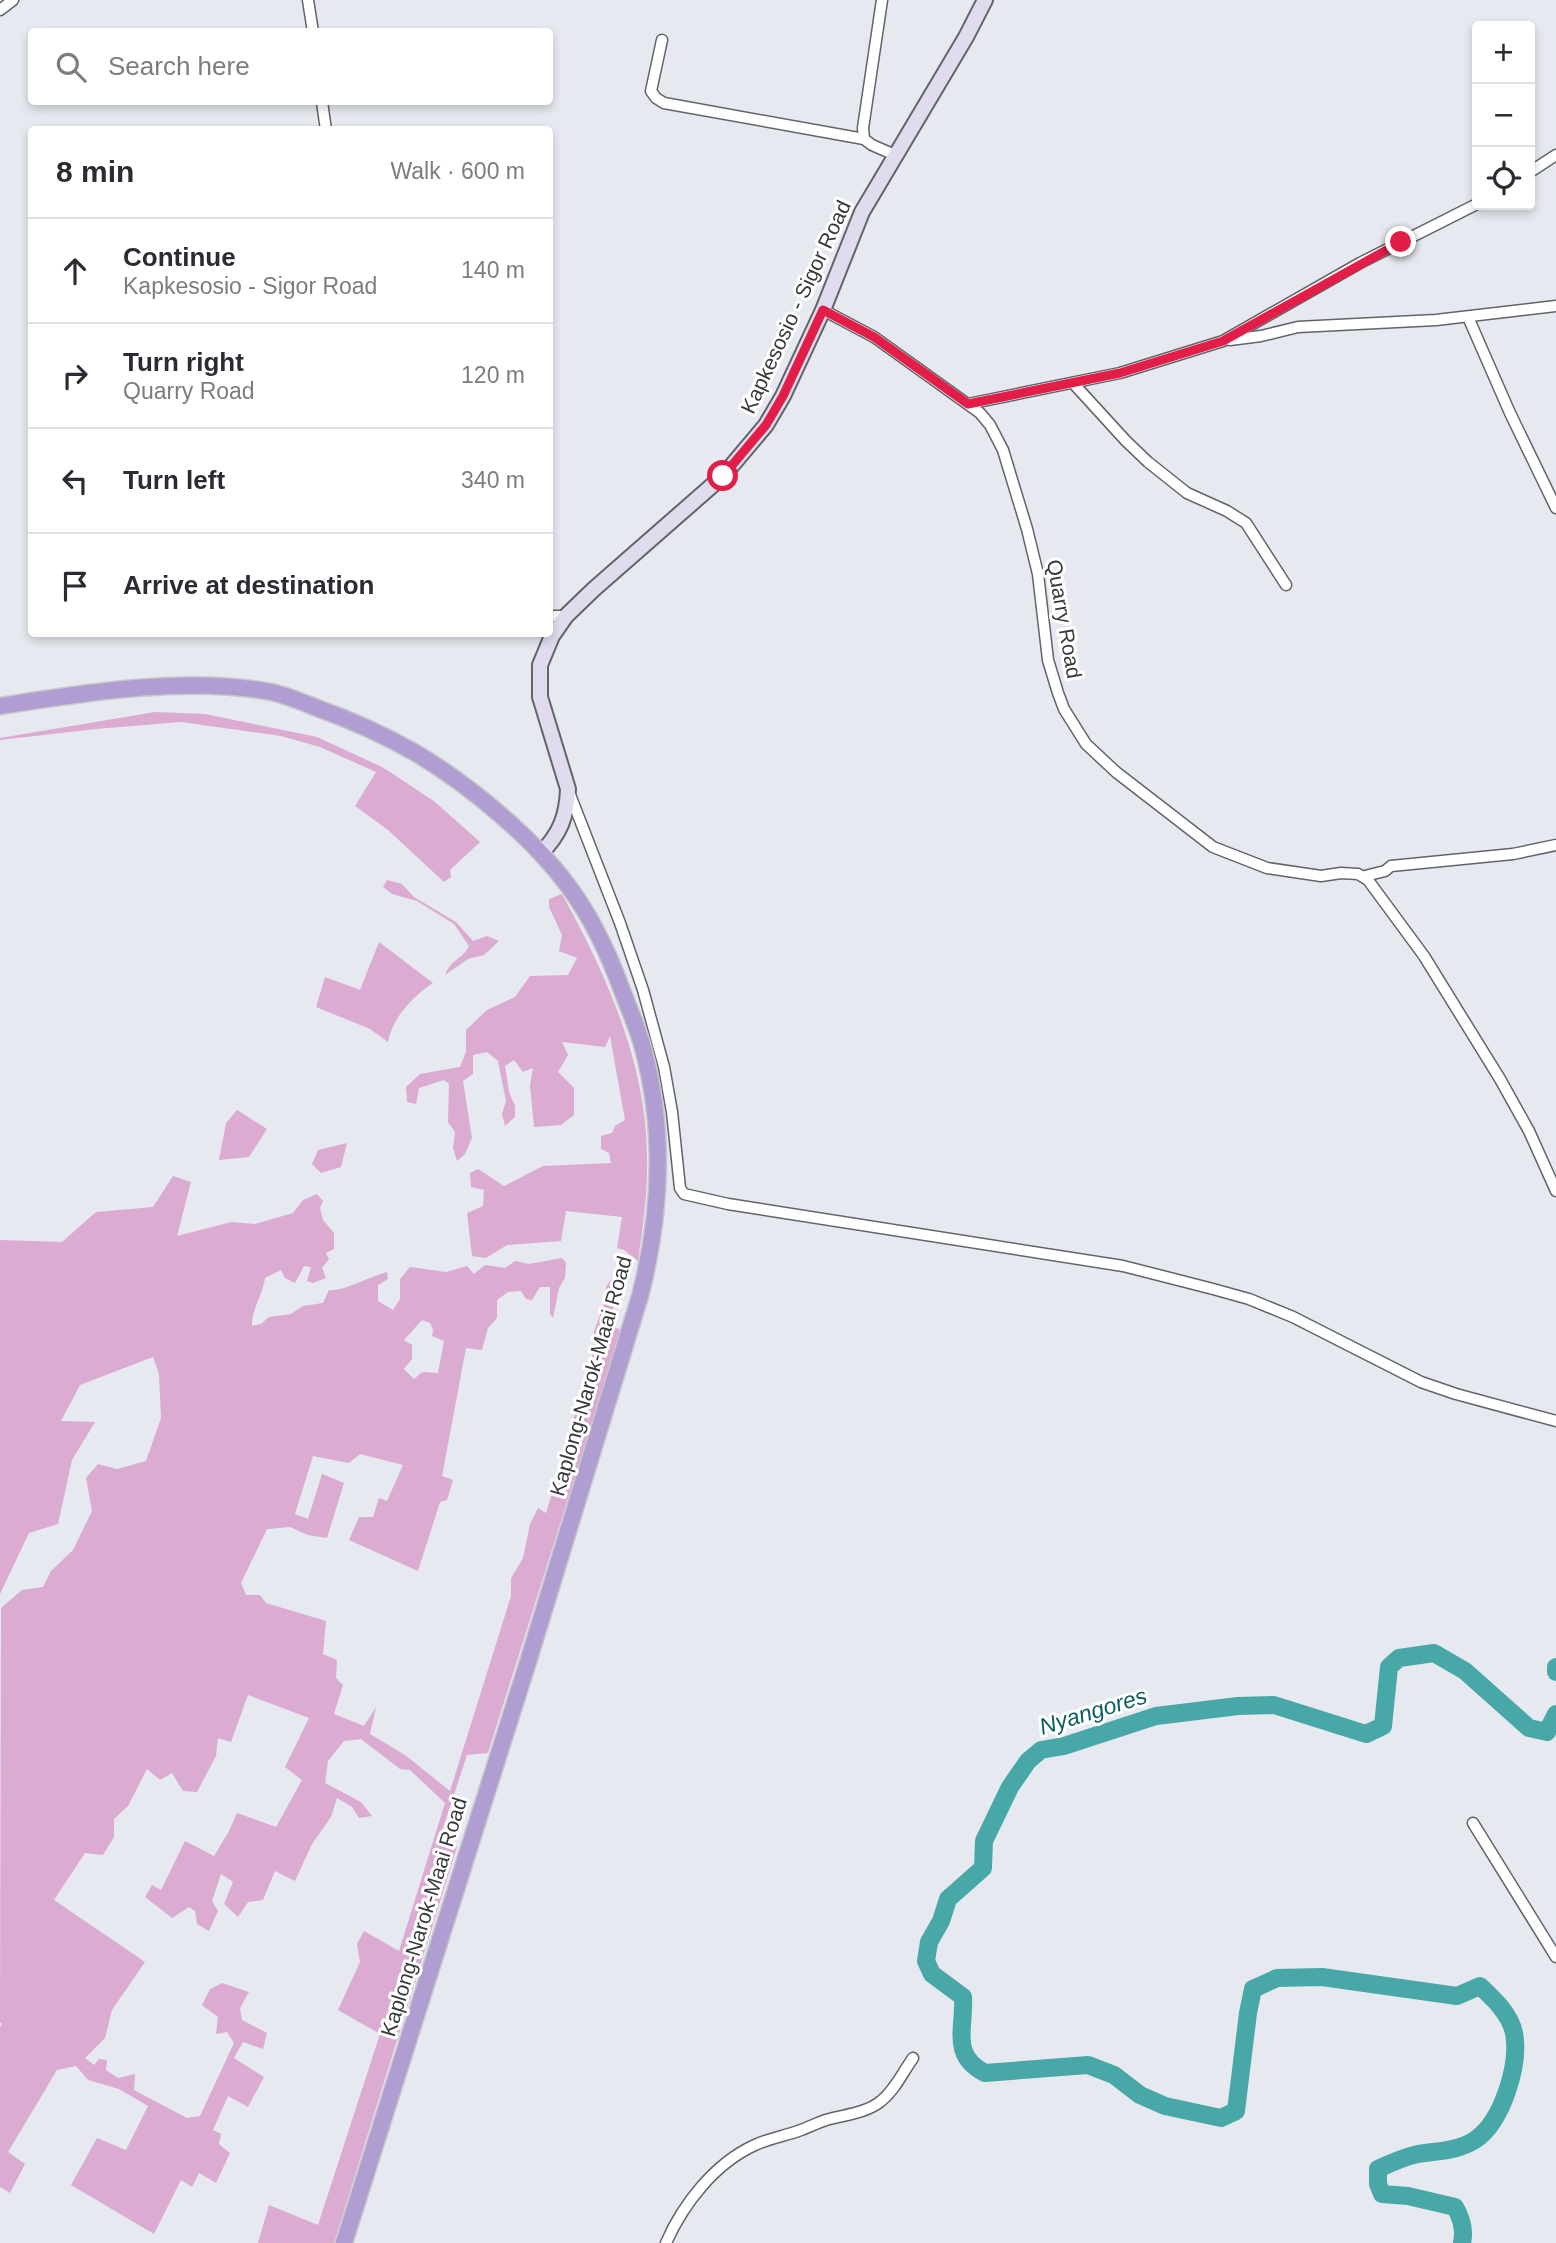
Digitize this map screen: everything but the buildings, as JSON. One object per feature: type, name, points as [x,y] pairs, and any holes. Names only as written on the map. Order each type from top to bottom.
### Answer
[{"type":"highway","name":"Kaplong-Narok-Maai Road","points":[[0,706],[88,693],[179,686],[215,687],[273,692],[372,729],[437,765],[492,807],[541,853],[585,910],[615,971],[642,1045],[656,1119],[658,1160],[656,1212],[640,1296],[528,1662],[344,2243]]},
{"type":"main road","name":"Kapkesosio - Sigor Road","points":[[541,853],[552,842],[563,824],[568,789],[543,710],[539,686],[540,665],[545,651],[566,616],[708,490],[748,449],[766,425],[783,396],[823,310],[862,212],[966,37],[985,0]]},
{"type":"street","points":[[0,10],[13,0]]},
{"type":"street","points":[[308,0],[312,28]]},
{"type":"street","points":[[864,139],[863,128],[882,0]]},
{"type":"street","points":[[662,40],[651,91],[664,103],[864,139],[895,155]]},
{"type":"street","points":[[322,105],[325,126]]},
{"type":"street","points":[[1535,169],[1556,155]]},
{"type":"street","points":[[1223,341],[1360,263],[1472,207]]},
{"type":"street","points":[[968,404],[1131,370],[1223,341],[1298,327],[1468,317],[1556,306]]},
{"type":"street","name":"Quarry Road","points":[[823,310],[874,337],[985,418],[1003,450],[1027,529],[1038,574],[1041,613],[1052,673],[1064,709],[1086,744],[1108,766],[1213,847],[1277,870],[1321,876],[1347,873],[1365,876]]},
{"type":"street","points":[[1468,317],[1556,508]]},
{"type":"street","points":[[1073,383],[1148,462],[1187,493],[1246,523],[1286,585]]},
{"type":"street","points":[[553,616],[566,616]]},
{"type":"street","points":[[568,789],[577,807],[643,990],[663,1067],[672,1112],[680,1188],[684,1194],[728,1204],[1123,1266],[1213,1289],[1250,1299],[1293,1317],[1420,1382],[1556,1421]]},
{"type":"street","points":[[1556,845],[1513,854],[1391,866],[1385,872],[1365,876],[1424,956],[1500,1079],[1529,1132],[1556,1191]]},
{"type":"street","points":[[1473,1823],[1556,1957]]},
{"type":"street","points":[[666,2243],[698,2192],[736,2156],[778,2136],[880,2102],[894,2087],[912,2057]]},
{"type":"shaded area","points":[[155,712],[205,714],[317,737],[382,767],[435,802],[480,842],[450,870],[451,877],[444,882],[388,830],[355,806],[376,772],[320,747],[281,736],[181,722],[0,740]]},
{"type":"shaded area","points":[[387,880],[402,884],[414,897],[456,922],[473,941],[487,936],[499,941],[484,955],[468,959],[445,975],[469,946],[454,924],[417,901],[392,894],[383,887]]},
{"type":"shaded area","points":[[562,894],[608,987],[621,1020],[639,1086],[645,1120],[647,1168],[638,1261],[617,1248],[622,1217],[566,1211],[561,1241],[507,1245],[486,1258],[472,1256],[467,1213],[483,1206],[484,1190],[471,1187],[470,1173],[478,1169],[504,1186],[543,1166],[611,1163],[609,1153],[601,1149],[601,1136],[612,1133],[615,1126],[625,1120],[610,1036],[605,1047],[562,1042],[568,1055],[558,1072],[574,1088],[574,1115],[561,1125],[534,1127],[530,1085],[533,1068],[523,1072],[514,1060],[505,1066],[509,1092],[515,1106],[515,1117],[505,1126],[502,1114],[506,1101],[498,1061],[487,1052],[473,1055],[473,1074],[463,1081],[472,1138],[465,1154],[457,1161],[453,1148],[455,1132],[448,1122],[449,1084],[444,1080],[419,1088],[416,1104],[407,1102],[406,1087],[420,1074],[460,1067],[466,1052],[466,1030],[487,1010],[515,997],[530,976],[568,975],[577,958],[559,951],[562,935],[549,907],[549,899]]},
{"type":"shaded area","points":[[379,942],[433,983],[405,1008],[394,1024],[388,1042],[370,1029],[316,1007],[325,977],[360,990]]},
{"type":"shaded area","points":[[237,1110],[267,1129],[249,1157],[219,1160],[226,1123]]},
{"type":"shaded area","points":[[347,1143],[341,1167],[321,1173],[312,1164],[318,1150]]},
{"type":"shaded area","points":[[173,1176],[191,1182],[177,1236],[231,1222],[255,1224],[293,1213],[303,1200],[317,1194],[323,1201],[320,1208],[323,1220],[334,1233],[334,1249],[326,1253],[329,1259],[322,1268],[326,1278],[313,1283],[307,1281],[311,1267],[304,1266],[295,1283],[285,1278],[281,1270],[265,1278],[253,1314],[252,1326],[261,1324],[269,1317],[291,1314],[303,1306],[323,1303],[329,1290],[343,1288],[387,1272],[388,1279],[378,1285],[378,1301],[393,1310],[400,1299],[400,1279],[410,1267],[446,1272],[467,1266],[474,1274],[485,1265],[505,1268],[515,1261],[529,1264],[562,1258],[566,1263],[565,1278],[559,1288],[553,1318],[550,1314],[550,1287],[540,1287],[532,1300],[526,1299],[521,1291],[508,1292],[497,1300],[497,1318],[488,1328],[482,1350],[466,1348],[442,1476],[453,1480],[447,1500],[440,1502],[418,1571],[349,1540],[359,1517],[373,1517],[379,1498],[387,1501],[403,1465],[360,1454],[349,1463],[313,1456],[295,1514],[308,1519],[322,1474],[344,1483],[327,1538],[308,1535],[290,1527],[267,1529],[241,1583],[246,1595],[260,1595],[266,1603],[326,1621],[323,1654],[337,1660],[336,1678],[343,1685],[334,1714],[364,1726],[376,1707],[370,1734],[405,1755],[450,1791],[511,1596],[511,1578],[523,1558],[530,1524],[538,1508],[546,1513],[595,1346],[592,1337],[604,1304],[606,1287],[611,1279],[617,1283],[614,1289],[616,1301],[608,1324],[621,1330],[488,1753],[467,1755],[442,1831],[457,1847],[334,2243],[258,2243],[269,2205],[318,2225],[380,2034],[338,2010],[360,1962],[357,1944],[364,1931],[399,1951],[445,1803],[410,1770],[400,1769],[361,1739],[344,1741],[328,1761],[325,1783],[361,1802],[372,1816],[359,1818],[352,1807],[337,1798],[331,1817],[312,1844],[295,1881],[275,1871],[263,1900],[248,1902],[238,1917],[224,1904],[233,1882],[221,1874],[212,1901],[218,1911],[209,1931],[197,1924],[195,1911],[189,1907],[172,1918],[145,1897],[152,1885],[161,1890],[185,1841],[214,1856],[237,1813],[276,1827],[302,1780],[285,1767],[309,1718],[248,1695],[231,1742],[218,1738],[216,1756],[197,1792],[183,1791],[172,1773],[160,1780],[147,1769],[128,1806],[114,1819],[114,1837],[103,1855],[85,1853],[54,1900],[145,1962],[112,2010],[105,2038],[85,2058],[94,2065],[99,2059],[107,2060],[106,2070],[118,2078],[135,2074],[134,2090],[187,2118],[200,2116],[234,2043],[227,2032],[216,2034],[218,2017],[202,2005],[210,1989],[222,1983],[249,1992],[240,2008],[242,2020],[267,2033],[263,2049],[243,2042],[234,2058],[264,2077],[248,2107],[228,2096],[213,2130],[221,2134],[219,2144],[230,2153],[216,2183],[199,2173],[192,2187],[181,2180],[154,2234],[71,2185],[97,2138],[126,2150],[148,2106],[119,2089],[88,2080],[76,2066],[57,2070],[8,2152],[25,2164],[10,2193],[0,2187],[1,1608],[22,1590],[43,1587],[51,1571],[73,1550],[92,1511],[86,1478],[98,1464],[117,1469],[146,1461],[161,1418],[159,1374],[153,1357],[80,1385],[61,1421],[95,1422],[72,1460],[58,1524],[29,1533],[0,1594],[0,1240],[62,1242],[96,1212],[153,1207]],"holes":[[[422,1320],[430,1323],[432,1336],[444,1341],[438,1373],[422,1372],[414,1379],[404,1369],[412,1359],[412,1345],[404,1340]]]},
{"type":"waterway","name":"Nyangores","points":[[1462,2243],[1462,2225],[1455,2207],[1408,2196],[1382,2194],[1378,2184],[1378,2169],[1413,2155],[1468,2144],[1485,2132],[1501,2107],[1514,2061],[1514,2033],[1505,2013],[1480,1986],[1457,1996],[1322,1977],[1277,1978],[1253,1989],[1236,2111],[1221,2118],[1165,2106],[1140,2095],[1114,2075],[1088,2065],[985,2073],[974,2066],[963,2049],[963,1997],[932,1974],[926,1961],[929,1942],[941,1921],[948,1899],[983,1868],[984,1841],[1010,1787],[1028,1761],[1041,1750],[1064,1746],[1156,1716],[1238,1706],[1274,1705],[1366,1734],[1383,1726],[1389,1667],[1399,1658],[1434,1653],[1465,1671],[1529,1728],[1547,1732],[1556,1714]]},
{"type":"waterway","name":"Nyangores","points":[[1556,1667],[1556,1672]]},
{"type":"route","points":[[723,476],[766,425],[783,396],[823,310],[874,337],[968,404],[1120,373],[1223,341],[1401,242]]}]
